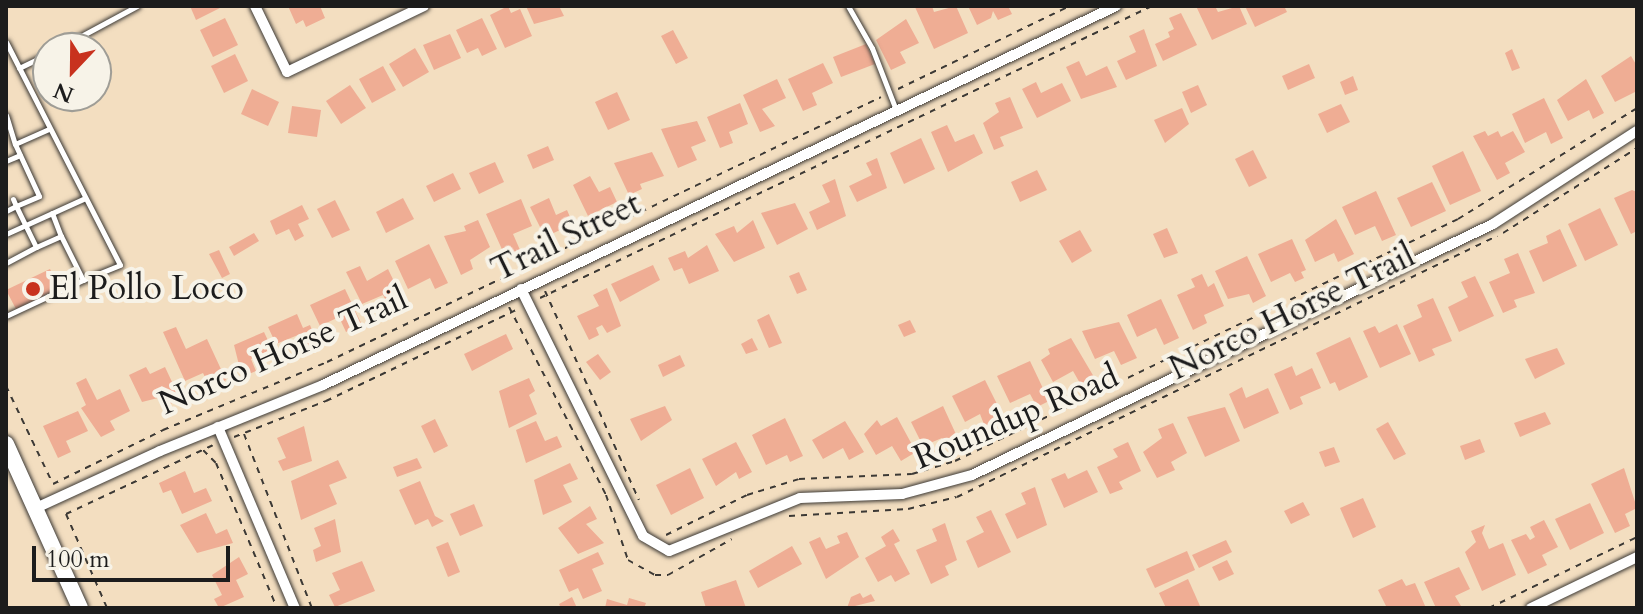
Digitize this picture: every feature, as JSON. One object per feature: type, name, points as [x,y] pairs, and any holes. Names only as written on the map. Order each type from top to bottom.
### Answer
[{"type":"main road","points":[[6,444],[80,608]]},
{"type":"street","points":[[255,6],[287,72],[424,6]]},
{"type":"street","name":"Trail Street","points":[[36,508],[218,427],[323,385],[1116,6]]},
{"type":"street","name":"Roundup Road","points":[[521,289],[643,536],[669,551],[800,498],[902,494],[972,475],[1493,224],[1637,131]]},
{"type":"street","points":[[218,427],[295,608]]},
{"type":"street","points":[[1531,608],[1637,557]]},
{"type":"lane","points":[[89,32],[137,6]]},
{"type":"lane","points":[[848,6],[897,110]]},
{"type":"lane","points":[[6,42],[83,199],[120,265],[6,316]]},
{"type":"lane","points":[[19,68],[32,62]]},
{"type":"lane","points":[[6,115],[15,144],[39,196],[6,211]]},
{"type":"lane","points":[[15,144],[49,129]]},
{"type":"lane","points":[[6,161],[20,155]]},
{"type":"lane","points":[[13,199],[36,247]]},
{"type":"lane","points":[[7,234],[83,199]]},
{"type":"lane","points":[[52,213],[83,280]]},
{"type":"lane","points":[[6,263],[61,236]]},
{"type":"path","name":"Norco Horse Trail","points":[[53,484],[92,461],[267,389],[533,264],[1070,6]]},
{"type":"path","name":"Norco Horse Trail","points":[[66,514],[202,450],[326,401],[1152,6]]},
{"type":"path","name":"Norco Horse Trail","points":[[659,532],[675,532],[747,495],[799,479],[912,474],[955,461],[1458,219],[1637,108]]},
{"type":"path","name":"Norco Horse Trail","points":[[784,517],[908,509],[957,497],[1467,254],[1637,148]]},
{"type":"path","points":[[533,264],[644,510]]},
{"type":"path","points":[[504,298],[606,495],[628,560],[655,575],[668,575],[737,537]]},
{"type":"path","points":[[6,386],[107,608]]},
{"type":"path","name":"Norco Horse Trail","points":[[244,434],[312,608]]},
{"type":"path","name":"Norco Horse Trail","points":[[202,450],[216,463],[277,608]]},
{"type":"path","points":[[1489,608],[1637,537]]},
{"type":"building","points":[[190,6],[219,6],[220,8],[196,20]]},
{"type":"building","points":[[288,6],[320,6],[325,18],[306,27],[303,20],[296,24]]},
{"type":"building","points":[[508,6],[511,13],[520,9],[532,36],[505,48],[490,15]]},
{"type":"building","points":[[526,6],[559,6],[564,16],[534,24]]},
{"type":"building","points":[[932,6],[934,12],[956,6],[968,33],[934,49],[915,7]]},
{"type":"building","points":[[968,6],[1008,6],[1012,14],[998,20],[993,11],[991,18],[977,25]]},
{"type":"building","points":[[1196,6],[1215,6],[1218,12],[1239,6],[1247,24],[1212,40]]},
{"type":"building","points":[[1245,6],[1284,6],[1287,12],[1255,27]]},
{"type":"building","points":[[1181,13],[1197,45],[1163,61],[1155,44],[1170,37],[1168,32],[1174,29],[1169,18]]},
{"type":"building","points":[[225,18],[238,45],[213,57],[200,30]]},
{"type":"building","points":[[482,18],[497,49],[482,56],[478,48],[467,53],[456,30]]},
{"type":"building","points":[[906,19],[919,43],[900,52],[906,63],[891,70],[876,40]]},
{"type":"building","points":[[1144,29],[1157,66],[1126,80],[1117,61],[1136,52],[1129,36]]},
{"type":"building","points":[[673,30],[688,58],[676,64],[661,36]]},
{"type":"building","points":[[450,34],[461,58],[434,70],[423,45]]},
{"type":"building","points":[[866,44],[875,64],[841,77],[833,57]]},
{"type":"building","points":[[415,48],[429,72],[403,87],[389,64]]},
{"type":"building","points":[[1512,49],[1520,68],[1512,71],[1505,53]]},
{"type":"building","points":[[235,54],[248,81],[224,93],[211,66]]},
{"type":"building","points":[[1631,56],[1637,66],[1637,91],[1615,102],[1601,76]]},
{"type":"building","points":[[1079,61],[1086,76],[1107,66],[1117,87],[1081,99],[1066,67]]},
{"type":"building","points":[[823,63],[833,83],[812,93],[817,105],[803,111],[788,79]]},
{"type":"building","points":[[1309,64],[1315,78],[1288,90],[1282,76]]},
{"type":"building","points":[[383,66],[396,90],[372,103],[359,79]]},
{"type":"building","points":[[1353,76],[1358,90],[1345,95],[1340,82]]},
{"type":"building","points":[[777,79],[786,98],[762,109],[775,126],[760,132],[743,95]]},
{"type":"building","points":[[1586,79],[1604,113],[1593,119],[1589,110],[1568,121],[1557,100]]},
{"type":"building","points":[[1036,82],[1041,93],[1062,83],[1071,101],[1037,118],[1022,89]]},
{"type":"building","points":[[350,85],[366,108],[341,124],[326,101]]},
{"type":"building","points":[[1198,85],[1207,105],[1191,113],[1182,92]]},
{"type":"building","points":[[252,89],[279,102],[268,126],[241,114]]},
{"type":"building","points":[[617,92],[630,120],[608,130],[595,102]]},
{"type":"building","points":[[1010,97],[1023,128],[1000,137],[1004,146],[994,150],[983,123],[999,112],[995,103]]},
{"type":"building","points":[[1544,98],[1563,138],[1551,144],[1546,132],[1525,143],[1512,114]]},
{"type":"building","points":[[740,103],[748,124],[729,132],[733,143],[720,148],[707,117]]},
{"type":"building","points":[[1341,104],[1350,122],[1327,133],[1318,114]]},
{"type":"building","points":[[292,106],[321,110],[317,137],[288,133]]},
{"type":"building","points":[[1182,108],[1189,124],[1165,143],[1154,120]]},
{"type":"building","points":[[697,121],[706,141],[691,147],[697,160],[678,168],[661,129]]},
{"type":"building","points":[[947,125],[955,142],[974,134],[983,153],[948,172],[931,132]]},
{"type":"building","points":[[1485,131],[1488,136],[1498,131],[1501,137],[1513,131],[1525,152],[1505,163],[1510,173],[1497,180],[1473,136]]},
{"type":"building","points":[[921,138],[935,169],[904,184],[890,153]]},
{"type":"building","points":[[548,146],[554,160],[533,169],[527,155]]},
{"type":"building","points":[[1253,150],[1267,178],[1249,187],[1235,159]]},
{"type":"building","points":[[1463,151],[1481,191],[1450,205],[1432,166]]},
{"type":"building","points":[[652,152],[664,176],[640,184],[642,189],[629,195],[614,163]]},
{"type":"building","points":[[877,158],[887,188],[857,202],[849,186],[872,175],[866,163]]},
{"type":"building","points":[[495,162],[504,182],[479,194],[469,173]]},
{"type":"building","points":[[1037,170],[1047,190],[1020,202],[1011,182]]},
{"type":"building","points":[[453,173],[461,189],[434,202],[426,186]]},
{"type":"building","points":[[590,176],[599,192],[610,187],[617,202],[588,216],[573,185]]},
{"type":"building","points":[[835,179],[846,216],[817,230],[809,212],[830,202],[822,185]]},
{"type":"building","points":[[1432,182],[1446,211],[1411,227],[1397,198]]},
{"type":"building","points":[[1632,190],[1637,192],[1637,231],[1631,234],[1614,198]]},
{"type":"building","points":[[1376,191],[1396,235],[1382,241],[1375,226],[1355,235],[1342,207]]},
{"type":"building","points":[[403,198],[414,219],[386,233],[376,212]]},
{"type":"building","points":[[549,198],[556,215],[567,210],[573,224],[545,237],[530,207]]},
{"type":"building","points":[[521,199],[532,226],[513,234],[520,250],[505,256],[486,214]]},
{"type":"building","points":[[335,200],[350,230],[332,238],[317,209]]},
{"type":"building","points":[[795,203],[808,229],[777,245],[761,213]]},
{"type":"building","points":[[302,205],[309,219],[298,224],[304,236],[295,241],[289,229],[276,235],[270,221]]},
{"type":"building","points":[[1600,208],[1618,245],[1585,261],[1568,224]]},
{"type":"building","points":[[1336,219],[1354,254],[1338,262],[1334,253],[1315,262],[1305,240]]},
{"type":"building","points":[[478,220],[490,247],[470,260],[473,269],[461,275],[444,236],[466,231],[464,226]]},
{"type":"building","points":[[753,220],[765,248],[734,262],[715,234],[734,226],[737,233]]},
{"type":"building","points":[[1167,228],[1178,253],[1164,258],[1153,234]]},
{"type":"building","points":[[1560,229],[1577,266],[1543,282],[1529,251],[1548,243],[1546,236]]},
{"type":"building","points":[[1080,230],[1092,251],[1072,263],[1059,241]]},
{"type":"building","points":[[254,233],[259,241],[234,256],[229,247]]},
{"type":"building","points":[[1292,239],[1306,270],[1301,272],[1304,278],[1295,282],[1290,273],[1271,282],[1258,254]]},
{"type":"building","points":[[429,244],[448,283],[435,289],[430,278],[408,289],[395,261]]},
{"type":"building","points":[[707,245],[719,271],[689,284],[682,268],[674,271],[668,258],[685,251],[688,258]]},
{"type":"building","points":[[219,250],[230,274],[222,278],[209,254]]},
{"type":"building","points":[[1518,253],[1535,293],[1514,300],[1517,307],[1503,313],[1489,282],[1510,273],[1504,259]]},
{"type":"building","points":[[1247,256],[1266,296],[1253,303],[1249,294],[1228,299],[1215,271]]},
{"type":"building","points":[[653,265],[660,280],[620,302],[611,284]]},
{"type":"building","points":[[360,266],[367,281],[388,269],[405,304],[391,311],[383,295],[362,304],[346,272]]},
{"type":"building","name":"El Pollo Loco","points":[[50,269],[59,288],[16,309],[6,290]]},
{"type":"building","points":[[799,272],[807,290],[797,294],[789,276]]},
{"type":"building","points":[[1202,274],[1208,287],[1214,283],[1224,306],[1204,315],[1207,323],[1193,330],[1177,295],[1195,287],[1191,279]]},
{"type":"building","points":[[1475,276],[1494,316],[1459,332],[1448,307],[1468,297],[1461,282]]},
{"type":"building","points":[[607,288],[621,326],[607,333],[602,325],[596,328],[599,335],[589,340],[577,316],[599,306],[593,295]]},
{"type":"building","points":[[345,289],[362,325],[346,332],[339,317],[320,326],[310,305]]},
{"type":"building","points":[[1433,298],[1452,341],[1432,349],[1435,355],[1419,362],[1403,326],[1422,317],[1417,305]]},
{"type":"building","points":[[1161,299],[1179,338],[1164,345],[1156,328],[1137,337],[1127,315]]},
{"type":"building","points":[[297,314],[303,328],[310,325],[318,345],[305,350],[298,335],[276,344],[268,327]]},
{"type":"building","points":[[769,314],[782,343],[769,348],[757,320]]},
{"type":"building","points":[[910,320],[916,332],[904,337],[898,325]]},
{"type":"building","points":[[1119,322],[1137,358],[1121,365],[1114,351],[1095,359],[1082,331]]},
{"type":"building","points":[[1397,324],[1411,354],[1380,368],[1363,331],[1375,326],[1379,333]]},
{"type":"building","points":[[176,327],[186,349],[207,339],[226,380],[210,387],[203,373],[185,381],[163,332]]},
{"type":"building","points":[[264,332],[272,349],[251,359],[256,371],[242,377],[234,345]]},
{"type":"building","points":[[506,334],[513,349],[472,371],[464,354]]},
{"type":"building","points":[[1350,337],[1368,377],[1339,391],[1335,382],[1330,384],[1316,353]]},
{"type":"building","points":[[752,338],[758,350],[746,354],[741,344]]},
{"type":"building","points":[[1071,338],[1094,377],[1081,385],[1073,371],[1053,382],[1041,360],[1050,354],[1048,349]]},
{"type":"building","points":[[1557,348],[1565,364],[1535,379],[1525,359]]},
{"type":"building","points":[[598,354],[611,372],[600,380],[586,362]]},
{"type":"building","points":[[680,355],[685,366],[663,377],[658,365]]},
{"type":"building","points":[[1030,361],[1049,401],[1037,407],[1030,394],[1010,403],[997,376]]},
{"type":"building","points":[[1292,366],[1296,376],[1312,368],[1321,388],[1300,397],[1303,404],[1290,410],[1274,374]]},
{"type":"building","points":[[146,367],[150,374],[165,367],[180,399],[166,406],[162,397],[142,402],[129,375]]},
{"type":"building","points":[[86,378],[97,400],[120,389],[130,411],[110,421],[115,430],[101,437],[81,408],[86,405],[76,383]]},
{"type":"building","points":[[529,378],[535,391],[529,395],[537,414],[509,428],[499,391]]},
{"type":"building","points":[[985,380],[1004,418],[985,427],[980,414],[965,422],[952,396]]},
{"type":"building","points":[[1242,387],[1246,398],[1268,388],[1279,413],[1244,429],[1229,394]]},
{"type":"building","points":[[665,406],[672,420],[641,441],[630,419]]},
{"type":"building","points":[[943,406],[960,443],[947,448],[942,438],[923,446],[911,422]]},
{"type":"building","points":[[1225,407],[1240,441],[1205,457],[1187,417]]},
{"type":"building","points":[[78,411],[88,431],[66,441],[71,452],[58,458],[43,426]]},
{"type":"building","points":[[1545,412],[1551,424],[1520,437],[1514,423]]},
{"type":"building","points":[[897,417],[916,452],[901,461],[892,446],[876,455],[864,434],[877,420],[881,426]]},
{"type":"building","points":[[785,418],[803,456],[790,462],[787,455],[766,465],[752,435]]},
{"type":"building","points":[[435,419],[448,446],[434,453],[421,426]]},
{"type":"building","points":[[536,421],[545,441],[557,436],[562,447],[526,463],[516,430]]},
{"type":"building","points":[[845,421],[864,452],[849,460],[843,448],[823,459],[812,440]]},
{"type":"building","points":[[1388,422],[1406,454],[1394,460],[1376,429]]},
{"type":"building","points":[[1173,423],[1187,453],[1171,462],[1175,470],[1157,478],[1143,452],[1162,438],[1158,429]]},
{"type":"building","points":[[304,426],[312,461],[283,471],[278,461],[286,458],[277,438]]},
{"type":"building","points":[[1480,439],[1485,452],[1465,460],[1460,446]]},
{"type":"building","points":[[736,442],[752,472],[739,479],[736,472],[716,486],[702,459]]},
{"type":"building","points":[[1128,442],[1141,471],[1119,482],[1123,489],[1110,494],[1097,467],[1118,457],[1113,449]]},
{"type":"building","points":[[1334,447],[1340,462],[1325,467],[1319,452]]},
{"type":"building","points":[[417,458],[422,468],[397,477],[393,467]]},
{"type":"building","points":[[338,460],[347,478],[329,485],[337,504],[301,520],[291,481]]},
{"type":"building","points":[[570,463],[578,479],[563,485],[572,502],[543,515],[534,480]]},
{"type":"building","points":[[690,468],[704,498],[671,515],[656,485]]},
{"type":"building","points":[[1624,468],[1637,508],[1625,514],[1630,526],[1615,533],[1591,484]]},
{"type":"building","points":[[1087,470],[1098,492],[1064,508],[1051,479],[1065,473],[1068,479]]},
{"type":"building","points":[[185,471],[194,493],[206,488],[212,501],[182,514],[171,490],[163,493],[159,483]]},
{"type":"building","points":[[420,481],[435,516],[444,521],[432,527],[428,519],[415,525],[399,490]]},
{"type":"building","points":[[1035,487],[1047,525],[1017,539],[1005,514],[1026,504],[1021,493]]},
{"type":"building","points":[[1363,498],[1376,527],[1353,538],[1340,508]]},
{"type":"building","points":[[1303,502],[1310,515],[1291,524],[1284,511]]},
{"type":"building","points":[[1590,503],[1604,533],[1570,550],[1555,519]]},
{"type":"building","points":[[474,504],[483,526],[460,536],[450,514]]},
{"type":"building","points":[[590,506],[597,519],[586,524],[604,543],[578,554],[558,528]]},
{"type":"building","points":[[991,510],[1011,552],[978,568],[966,541],[984,532],[976,517]]},
{"type":"building","points":[[206,513],[216,534],[227,529],[233,543],[197,553],[180,525]]},
{"type":"building","points":[[335,519],[341,552],[316,562],[313,550],[321,546],[314,528]]},
{"type":"building","points":[[1544,520],[1558,547],[1542,555],[1547,565],[1528,574],[1511,540],[1526,534],[1530,540],[1535,537],[1530,527]]},
{"type":"building","points":[[945,523],[957,560],[945,566],[949,575],[931,584],[916,550],[937,541],[932,529]]},
{"type":"building","points":[[1485,525],[1482,533],[1489,549],[1503,543],[1516,575],[1482,591],[1465,552],[1476,542],[1471,531]]},
{"type":"building","points":[[893,529],[900,541],[894,544],[910,574],[895,582],[891,575],[878,582],[865,558],[886,546],[881,537]]},
{"type":"building","points":[[847,532],[859,557],[826,579],[809,542],[820,537],[826,549],[840,543],[837,536]]},
{"type":"building","points":[[1226,540],[1232,552],[1199,568],[1192,555]]},
{"type":"building","points":[[448,542],[460,572],[448,577],[436,547]]},
{"type":"building","points":[[792,546],[802,564],[758,588],[749,571]]},
{"type":"building","points":[[1187,551],[1195,570],[1155,588],[1146,569]]},
{"type":"building","points":[[598,552],[604,564],[592,569],[602,591],[583,599],[578,588],[569,592],[559,570]]},
{"type":"building","points":[[239,557],[248,574],[236,580],[244,597],[219,608],[214,599],[222,595],[212,575]]},
{"type":"building","points":[[1227,560],[1234,574],[1219,581],[1212,567]]},
{"type":"building","points":[[362,561],[375,591],[335,607],[329,595],[340,590],[332,573]]},
{"type":"building","points":[[1459,567],[1470,589],[1455,596],[1461,606],[1436,608],[1424,582]]},
{"type":"building","points":[[1188,579],[1200,606],[1166,608],[1159,593]]},
{"type":"building","points":[[1402,579],[1406,586],[1415,583],[1426,608],[1387,608],[1378,590]]},
{"type":"building","points":[[736,580],[746,608],[706,608],[701,592]]},
{"type":"building","points":[[860,593],[863,598],[871,594],[875,601],[847,608],[851,597]]},
{"type":"building","points":[[572,597],[577,608],[561,608],[559,604]]},
{"type":"building","points":[[629,598],[646,603],[644,608],[605,608],[607,599],[627,605]]},
{"type":"place","name":"El Pollo Loco","points":[[33,289]]}]
